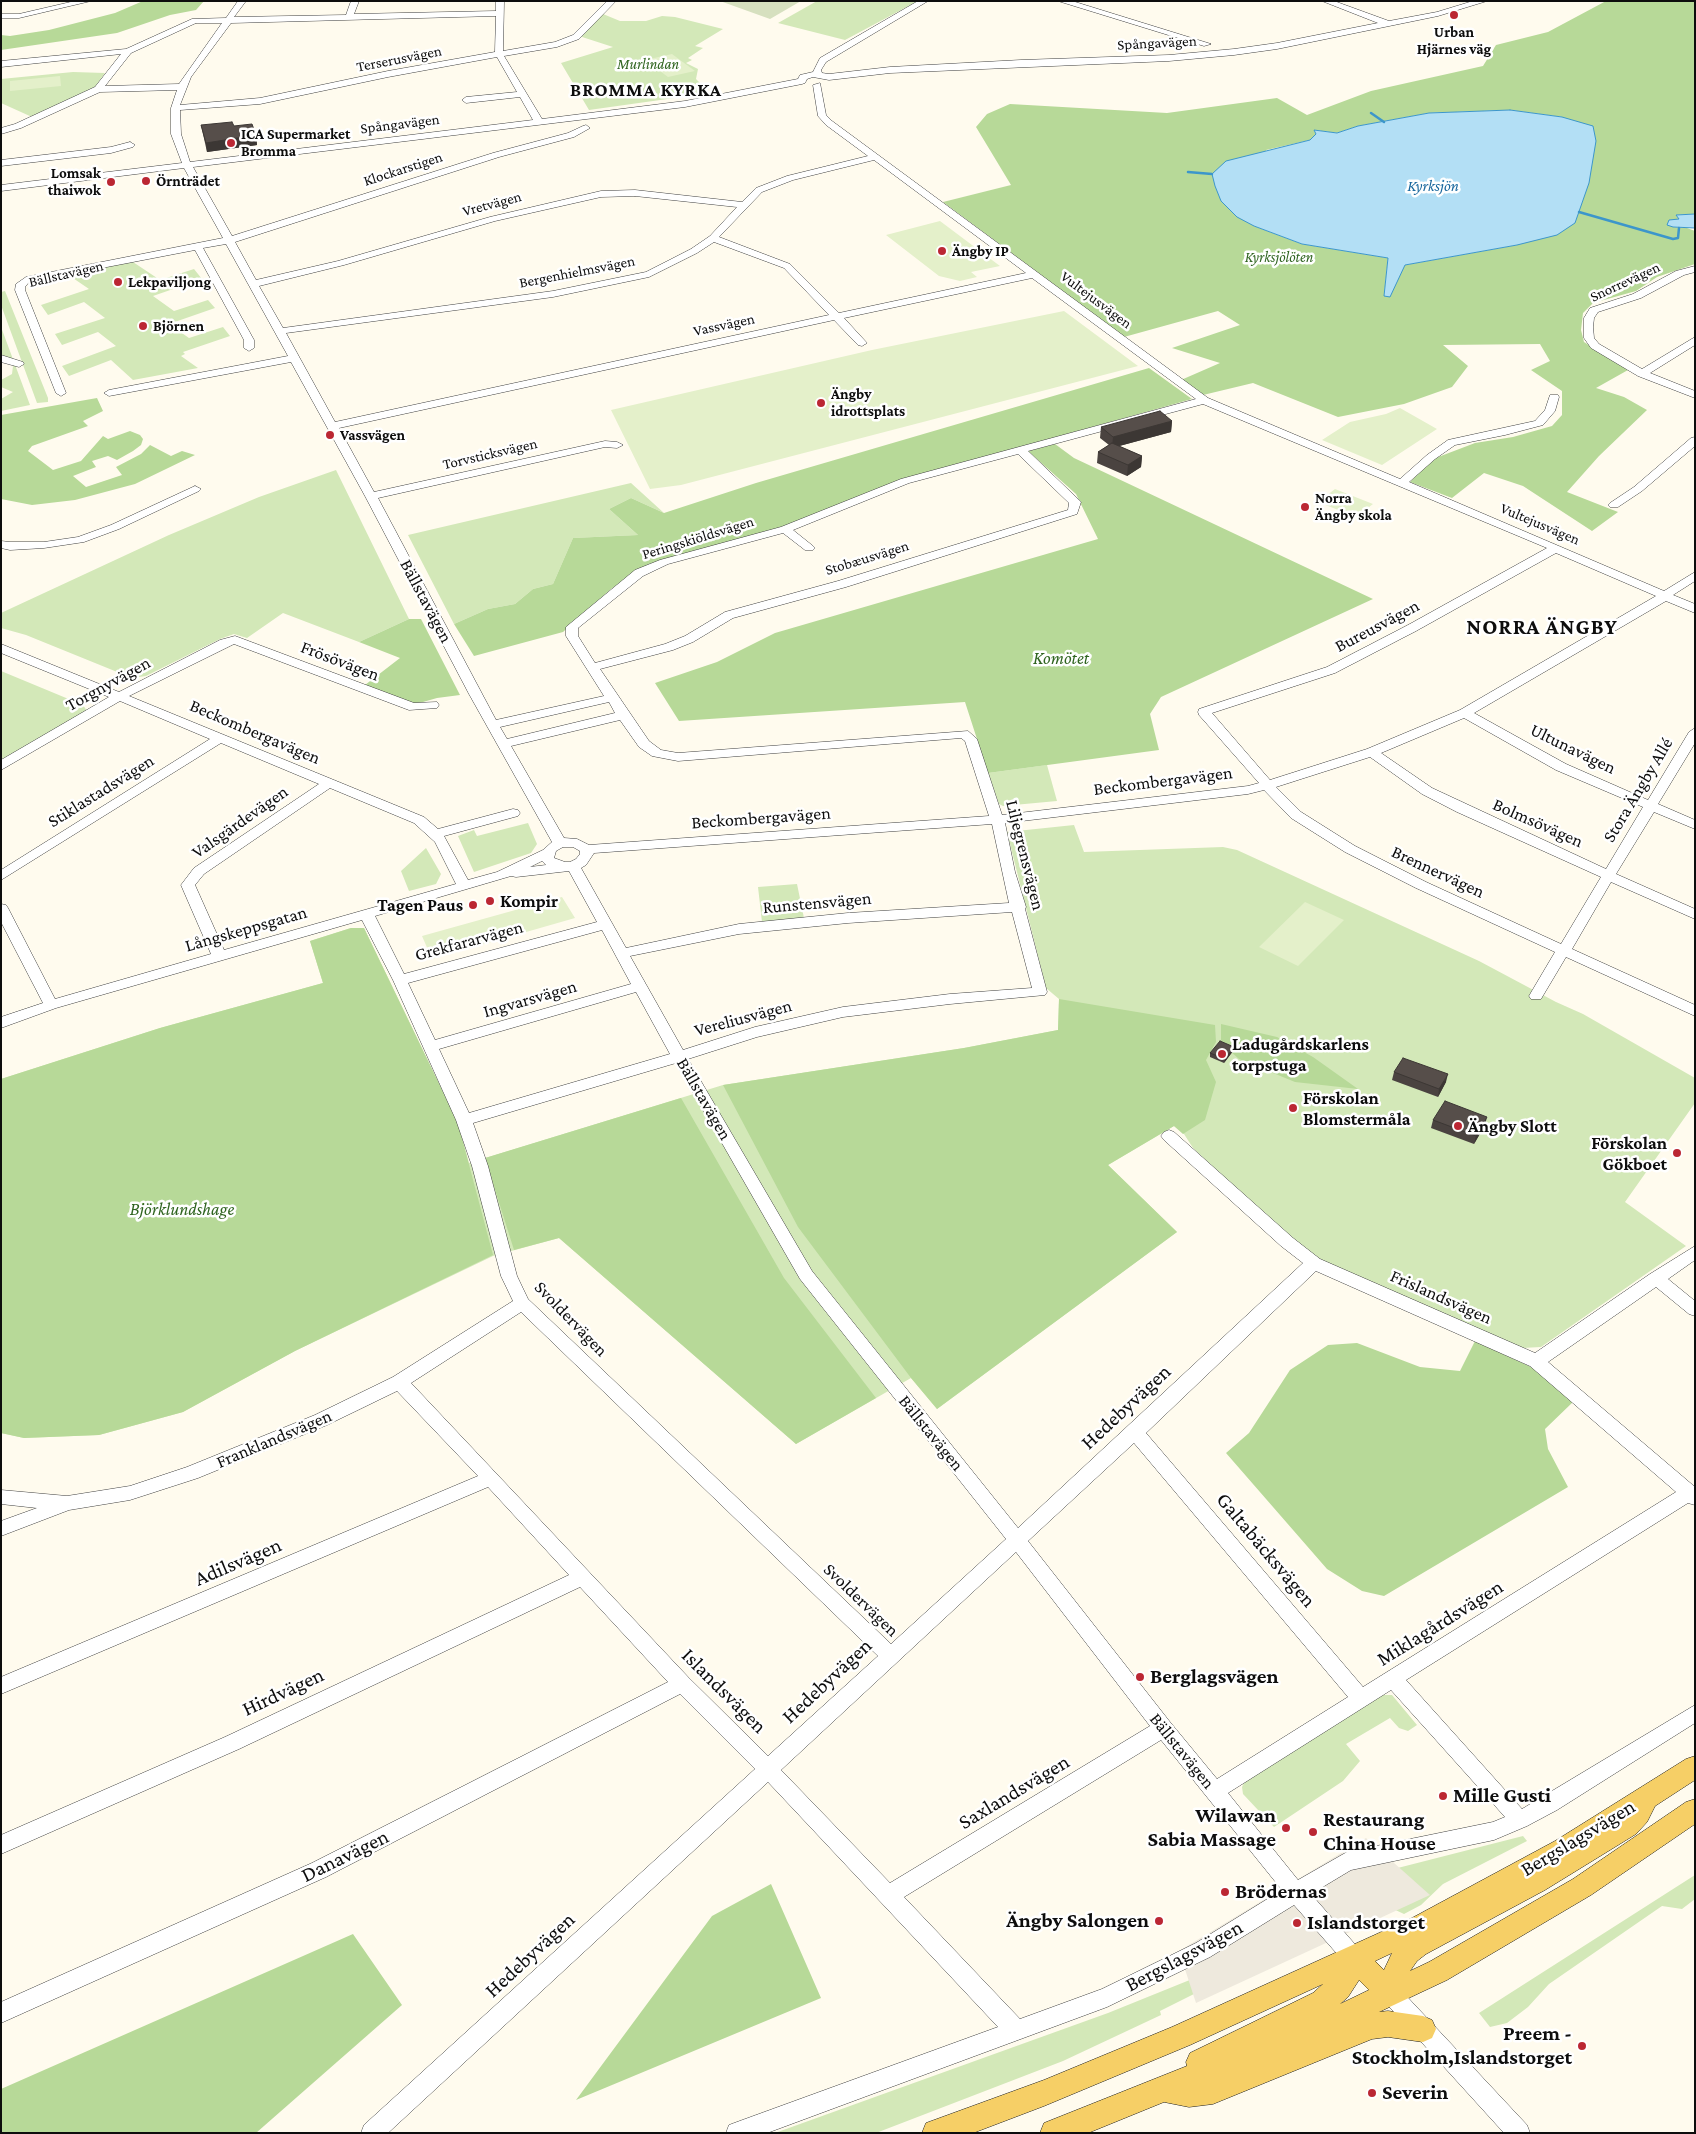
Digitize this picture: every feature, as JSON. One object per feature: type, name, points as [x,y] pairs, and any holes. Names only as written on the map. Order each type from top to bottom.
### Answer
[{"type":"main road","name":"Bergslagsvägen","points":[[936,2133],[1044,2093],[1181,2036],[1421,1927],[1564,1849],[1695,1767]]},
{"type":"main road","points":[[1390,1994],[1392,1979],[1400,1963],[1408,1952],[1417,1945],[1536,1882],[1627,1826],[1638,1814],[1647,1797]]},
{"type":"main road","points":[[1054,2133],[1330,2022],[1438,1971],[1513,1929],[1582,1887],[1695,1810]]},
{"type":"main road","points":[[1111,2111],[1116,2099],[1128,2092],[1171,2076],[1322,2002],[1339,1988],[1348,1975],[1353,1957],[1390,1994]]},
{"type":"main road","points":[[1165,2089],[1189,2094],[1213,2091],[1372,2026],[1388,2024],[1423,2029]]},
{"type":"street","points":[[1,16],[19,16],[87,1]]},
{"type":"street","name":"Bällstavägen","points":[[242,1],[182,88],[175,108],[176,134],[188,165],[371,496],[437,623],[560,843]]},
{"type":"street","points":[[349,18],[355,1]]},
{"type":"street","points":[[500,1],[500,54],[539,122]]},
{"type":"street","name":"Terserusvägen","points":[[175,108],[260,101],[568,41],[576,37],[612,1]]},
{"type":"street","points":[[818,74],[817,70],[823,60],[924,1]]},
{"type":"street","points":[[1062,1],[1207,44]]},
{"type":"street","points":[[1326,1],[1388,24]]},
{"type":"street","name":"Spångavägen","points":[[829,77],[890,70],[1197,56],[1277,46],[1438,14],[1483,1]]},
{"type":"street","points":[[1,64],[128,51],[184,24],[206,20],[228,21],[499,13]]},
{"type":"street","points":[[98,89],[128,51]]},
{"type":"street","points":[[818,74],[829,77],[830,80],[828,82],[816,85],[802,81],[803,77],[807,75],[818,74]]},
{"type":"street","name":"Spångavägen","points":[[1,188],[686,104],[802,81]]},
{"type":"street","name":"Vultejusvägen","points":[[816,85],[822,116],[1204,400],[1695,608]]},
{"type":"street","points":[[1,131],[18,126],[98,89],[182,88]]},
{"type":"street","points":[[466,100],[522,94]]},
{"type":"street","name":"Klockarstigen","points":[[230,240],[487,158],[571,135],[586,128]]},
{"type":"street","points":[[1,163],[111,150],[130,145]]},
{"type":"street","name":"Bergenhielmsvägen","points":[[281,331],[424,313],[589,288],[649,274],[694,251],[714,238],[759,190],[773,183],[876,157]]},
{"type":"street","name":"Vretvägen","points":[[254,284],[341,263],[493,219],[601,194],[635,193],[744,204]]},
{"type":"street","points":[[714,238],[787,266],[862,343]]},
{"type":"street","name":"Bällstavägen","points":[[61,393],[20,290],[20,286],[26,280],[230,240]]},
{"type":"street","points":[[198,247],[249,340],[249,348]]},
{"type":"street","name":"Snorrevägen","points":[[1695,269],[1680,273],[1637,296],[1594,310],[1589,318],[1589,338],[1595,346],[1642,374],[1695,394]]},
{"type":"street","name":"Vassvägen","points":[[332,426],[1035,274]]},
{"type":"street","points":[[1642,374],[1695,340]]},
{"type":"street","points":[[1,358],[19,364]]},
{"type":"street","points":[[109,393],[295,358]]},
{"type":"street","points":[[1401,484],[1436,453],[1452,442],[1539,423],[1550,411],[1554,397]]},
{"type":"street","name":"Peringskiöldsvägen","points":[[963,734],[678,757],[657,753],[644,744],[611,698],[572,636],[572,627],[639,573],[664,562],[785,529],[905,482],[1204,400]]},
{"type":"street","points":[[1614,506],[1638,489],[1695,440]]},
{"type":"street","name":"Torvsticksvägen","points":[[371,496],[605,444],[616,445]]},
{"type":"street","name":"Stobæusvägen","points":[[592,667],[668,647],[689,639],[729,615],[842,584],[1073,512],[1075,502],[1021,450]]},
{"type":"street","points":[[4,547],[44,545],[80,540],[115,527],[195,489]]},
{"type":"street","points":[[785,529],[809,548]]},
{"type":"street","name":"Bureusvägen","points":[[1204,712],[1331,670],[1412,628],[1556,548]]},
{"type":"street","name":"Beckombergavägen","points":[[586,849],[997,819],[1248,790],[1372,752],[1465,713],[1665,596],[1694,577]]},
{"type":"street","name":"Torgnyvägen","points":[[1,766],[120,696],[224,643],[235,640]]},
{"type":"street","name":"Frösövägen","points":[[235,640],[413,707],[433,705]]},
{"type":"street","name":"Beckombergavägen","points":[[1,648],[419,820],[436,834],[464,886]]},
{"type":"street","points":[[493,725],[611,698]]},
{"type":"street","name":"Brennervägen","points":[[1204,712],[1267,785],[1296,815],[1350,849],[1390,870],[1695,1012]]},
{"type":"street","name":"Ultunavägen","points":[[1465,713],[1561,767],[1695,824]]},
{"type":"street","points":[[504,744],[623,715]]},
{"type":"street","name":"Liljegrensvägen","points":[[963,734],[972,739],[997,819],[1008,872],[1019,907],[1040,992]]},
{"type":"street","name":"Stiklastadsvägen","points":[[1,876],[220,738]]},
{"type":"street","name":"Stora Ängby Allé","points":[[1536,996],[1651,805],[1692,741]]},
{"type":"street","name":"Bolmsövägen","points":[[1372,752],[1427,791],[1695,915]]},
{"type":"street","name":"Valsgärdevägen","points":[[219,956],[188,885],[199,871],[329,783]]},
{"type":"street","points":[[436,834],[513,813]]},
{"type":"street","points":[[547,853],[560,843],[577,843],[586,849],[587,854],[585,858],[568,867]]},
{"type":"street","name":"Bällstavägen","points":[[547,853],[549,861],[568,867],[606,924],[679,1056],[806,1274],[1163,1728],[1252,1836],[1295,1892],[1353,1957]]},
{"type":"street","name":"Långskeppsgatan","points":[[502,875],[547,853]]},
{"type":"street","name":"Långskeppsgatan","points":[[1,1023],[51,1005],[502,875],[568,867]]},
{"type":"street","name":"Runstensvägen","points":[[622,953],[739,929],[848,918],[1019,907]]},
{"type":"street","points":[[1,908],[51,1005]]},
{"type":"street","name":"Svoldervägen","points":[[367,915],[400,980],[429,1048],[464,1120],[480,1166],[509,1276],[522,1303],[890,1655]]},
{"type":"street","name":"Grekfararvägen","points":[[400,980],[606,924]]},
{"type":"street","name":"Ingvarsvägen","points":[[429,1048],[640,986]]},
{"type":"street","name":"Vereliusvägen","points":[[464,1120],[755,1032],[843,1012],[950,999],[1040,992]]},
{"type":"street","name":"Frislandsvägen","points":[[1169,1136],[1287,1242],[1314,1262],[1536,1361],[1692,1496]]},
{"type":"street","points":[[1536,1361],[1695,1252]]},
{"type":"street","name":"Hedebyvägen","points":[[372,2133],[890,1655],[1135,1432],[1314,1262]]},
{"type":"street","points":[[1656,1278],[1695,1310]]},
{"type":"street","name":"Franklandsvägen","points":[[1,1497],[67,1503],[130,1493],[192,1473],[321,1420],[399,1382],[522,1303]]},
{"type":"street","name":"Islandsvägen","points":[[399,1382],[682,1684],[768,1769],[1017,2031]]},
{"type":"street","name":"Galtabäcksvägen","points":[[1135,1432],[1361,1699]]},
{"type":"street","name":"Adilsvägen","points":[[1,1686],[491,1478]]},
{"type":"street","name":"Miklagårdsvägen","points":[[1214,1791],[1692,1496]]},
{"type":"street","points":[[1,1529],[67,1503]]},
{"type":"street","name":"Hirdvägen","points":[[1,1845],[232,1743],[583,1577]]},
{"type":"street","points":[[1393,1680],[1520,1820]]},
{"type":"street","name":"Danavägen","points":[[1,2013],[319,1870],[682,1684]]},
{"type":"street","name":"Bergslagsvägen","points":[[737,2133],[1106,1997],[1203,1950],[1295,1892],[1347,1862],[1494,1831],[1520,1820],[1550,1804],[1695,1713]]},
{"type":"street","name":"Saxlandsvägen","points":[[889,1896],[1163,1728]]},
{"type":"street","points":[[1390,1994],[1519,2133]]},
{"type":"green space","points":[[143,1],[204,1],[196,10],[170,15],[117,33],[1,50],[1,35],[10,36],[49,30],[115,13]]},
{"type":"green space","points":[[720,1],[801,1],[770,19]]},
{"type":"green space","points":[[817,1],[918,1],[845,40],[778,23]]},
{"type":"green space","name":"Kyrksjölöten","points":[[1606,1],[1695,1],[1695,214],[1677,215],[1679,219],[1673,227],[1687,228],[1695,231],[1695,264],[1657,277],[1636,291],[1593,303],[1583,313],[1581,330],[1584,342],[1628,370],[1596,388],[1624,397],[1647,410],[1599,456],[1567,492],[1618,512],[1592,531],[1523,486],[1484,473],[1452,498],[1410,482],[1433,459],[1475,443],[1513,437],[1552,426],[1562,415],[1562,391],[1531,370],[1550,361],[1540,344],[1443,345],[1468,366],[1452,387],[1404,404],[1338,417],[1253,383],[1203,395],[1181,380],[1220,363],[1172,348],[1240,325],[1218,311],[1124,337],[943,202],[1011,185],[976,127],[987,114],[1010,104],[1167,113],[1277,98],[1307,115],[1371,91],[1483,66],[1496,45],[1548,32]],"holes":[[[1510,110],[1562,117],[1517,245],[1405,265],[1384,296],[1388,258],[1302,244],[1254,226],[1266,150],[1310,140],[1316,134],[1314,130],[1337,133],[1358,126],[1429,113]]]},
{"type":"green space","name":"Murlindan","points":[[603,14],[620,21],[646,21],[662,16],[675,17],[723,29],[695,46],[703,48],[688,58],[692,60],[686,63],[698,69],[696,79],[710,93],[589,110],[561,63],[613,47],[579,36]]},
{"type":"green space","points":[[672,54],[695,71],[668,77],[645,60]]},
{"type":"green space","points":[[73,72],[105,73],[95,87],[32,117],[1,103],[1,79]]},
{"type":"green space","points":[[60,76],[61,86],[10,91],[10,81]]},
{"type":"green space","name":"Ängby IP","points":[[940,221],[1000,266],[971,272],[977,277],[960,281],[939,276],[886,235]]},
{"type":"green space","points":[[133,262],[160,280],[194,269],[202,279],[153,296],[174,311],[208,300],[215,308],[169,324],[189,338],[223,327],[230,336],[183,352],[185,354],[181,356],[198,368],[133,380],[111,360],[69,376],[62,366],[116,346],[98,332],[62,345],[55,334],[105,318],[84,302],[48,315],[41,305],[89,289],[67,274]]},
{"type":"green space","points":[[5,291],[48,402],[37,403],[1,305],[1,292]]},
{"type":"green space","name":"Ängby idrottsplats","points":[[1064,311],[1138,366],[681,485],[650,489],[611,410],[872,350]]},
{"type":"green space","points":[[1,327],[30,405],[1,411],[1,399],[13,392],[1,387],[1,380],[12,374],[13,366],[12,363],[1,359]]},
{"type":"green space","points":[[1149,368],[1192,399],[893,483],[785,526],[649,564],[611,589],[563,632],[474,656],[454,624],[488,609],[515,604],[533,589],[553,584],[573,538],[638,535],[609,509],[631,498],[664,513],[756,483]]},
{"type":"green space","points":[[97,398],[103,411],[83,421],[88,426],[32,446],[28,451],[53,470],[81,461],[103,436],[108,439],[130,431],[140,435],[143,439],[141,445],[133,451],[117,460],[108,456],[92,461],[96,467],[73,476],[86,487],[122,475],[116,467],[141,454],[150,445],[171,456],[182,451],[195,455],[135,484],[75,500],[32,505],[1,499],[1,415]]},
{"type":"green space","points":[[1400,408],[1437,429],[1382,465],[1322,440],[1350,422],[1386,414]]},
{"type":"green space","name":"Komötet","points":[[1055,444],[1074,458],[1373,599],[1161,697],[1150,714],[1159,750],[988,773],[965,702],[679,721],[655,683],[717,662],[775,633],[1098,539],[1076,494],[1028,451]]},
{"type":"green space","points":[[336,470],[409,619],[359,642],[283,613],[247,638],[234,634],[220,639],[146,676],[132,678],[26,635],[1,628],[1,613],[169,535],[259,497]]},
{"type":"green space","points":[[631,483],[664,513],[631,498],[609,509],[638,535],[573,538],[553,584],[533,589],[515,604],[488,609],[454,624],[408,535]]},
{"type":"green space","points":[[1335,489],[1373,504],[1356,517],[1318,502]]},
{"type":"green space","points":[[409,619],[421,619],[460,695],[437,698],[416,704],[365,685],[400,658],[359,642]]},
{"type":"green space","points":[[1,671],[83,705],[87,711],[1,760]]},
{"type":"green space","points":[[1047,765],[1057,801],[1003,806],[999,804],[988,773]]},
{"type":"green space","points":[[528,823],[537,844],[531,853],[474,872],[458,836],[474,830],[477,836]]},
{"type":"green space","name":"Björklundshage","points":[[1074,825],[1084,852],[1223,847],[1237,850],[1479,961],[1556,1002],[1583,1014],[1695,1078],[1695,1103],[1625,1202],[1686,1246],[1541,1347],[1522,1348],[1317,1259],[1243,1196],[1193,1148],[1184,1134],[1174,1126],[1108,1165],[1177,1232],[937,1409],[911,1378],[796,1444],[559,1238],[493,1256],[295,1351],[183,1412],[99,1435],[24,1438],[1,1433],[1,1079],[160,1028],[323,983],[310,941],[351,928],[364,928],[458,1123],[469,1163],[723,1085],[964,1048],[1058,1030],[1059,999],[1046,988],[1007,832]]},
{"type":"green space","points":[[426,848],[441,874],[436,884],[409,891],[401,871]]},
{"type":"green space","points":[[797,884],[804,918],[762,922],[758,887]]},
{"type":"green space","points":[[562,897],[575,918],[432,959],[422,936]]},
{"type":"green space","points":[[1305,902],[1344,920],[1298,966],[1259,947]]},
{"type":"green space","points":[[351,928],[364,928],[458,1123],[493,1255],[295,1351],[183,1412],[99,1435],[24,1438],[1,1433],[1,1079],[160,1028],[323,983],[310,941]]},
{"type":"green space","points":[[1059,999],[1215,1025],[1216,1042],[1206,1060],[1216,1082],[1205,1120],[1183,1134],[1174,1126],[1108,1165],[1177,1232],[937,1409],[911,1378],[798,1227],[723,1085],[964,1048],[1058,1030]]},
{"type":"green space","points":[[1221,1024],[1277,1037],[1313,1057],[1358,1089],[1295,1082],[1239,1059],[1221,1043]]},
{"type":"green space","points":[[681,1098],[784,1278],[876,1398],[796,1444],[559,1238],[514,1250],[485,1158]]},
{"type":"green space","points":[[1475,1341],[1531,1367],[1545,1376],[1573,1402],[1545,1429],[1548,1449],[1568,1487],[1384,1596],[1362,1591],[1327,1569],[1226,1453],[1249,1433],[1290,1370],[1328,1345],[1357,1343],[1420,1367],[1460,1371]]},
{"type":"green space","points":[[1382,1695],[1392,1695],[1417,1725],[1408,1731],[1399,1728],[1390,1718],[1346,1744],[1360,1761],[1343,1781],[1274,1827],[1243,1794],[1242,1787],[1246,1779]]},
{"type":"green space","points":[[1523,1836],[1527,1841],[1443,1884],[1421,1905],[1404,1914],[1344,1886],[1382,1872]]},
{"type":"green space","points":[[1695,1875],[1695,1899],[1682,1909],[1662,1906],[1549,1984],[1528,2007],[1507,2023],[1490,2027],[1479,2013]]},
{"type":"green space","points":[[771,1884],[821,1998],[576,2100],[712,1916]]},
{"type":"green space","points":[[353,1934],[402,2005],[256,2133],[1,2133],[1,2089]]},
{"type":"green space","points":[[1284,1949],[1160,2011],[1161,2015],[1063,2061],[876,2133],[775,2133],[1108,2013],[1207,1973]]},
{"type":"shaded area","name":"Islandstorget","points":[[1366,1838],[1430,1895],[1196,2003],[1179,1951]]},
{"type":"water","name":"Kyrksjön","points":[[1510,110],[1562,117],[1593,126],[1596,141],[1589,183],[1575,223],[1557,235],[1517,245],[1405,265],[1390,297],[1384,296],[1388,258],[1302,244],[1254,226],[1237,217],[1221,201],[1212,174],[1226,161],[1310,140],[1316,134],[1314,130],[1337,133],[1358,126],[1429,113]]},
{"type":"water","points":[[1695,214],[1695,228],[1667,225],[1669,220],[1679,219],[1676,215]]},
{"type":"building","points":[[232,122],[234,126],[252,124],[256,135],[206,143],[201,125]]},
{"type":"building","points":[[1160,411],[1172,421],[1113,437],[1101,427]]},
{"type":"building","points":[[1112,443],[1142,456],[1128,465],[1098,452]]},
{"type":"building","name":"Ladugårdskarlens torpstuga","points":[[1220,1041],[1234,1047],[1225,1059],[1210,1053]]},
{"type":"building","points":[[1403,1058],[1448,1074],[1439,1089],[1394,1072]]},
{"type":"building","points":[[1445,1101],[1487,1117],[1476,1136],[1433,1120]]},
{"type":"waterway","points":[[1371,113],[1384,122]]},
{"type":"waterway","points":[[1188,172],[1212,174]]},
{"type":"waterway","points":[[1579,212],[1673,239],[1678,238],[1679,228]]},
{"type":"place","name":"Urban Hjärnes väg","points":[[1454,15]]},
{"type":"place","name":"ICA Supermarket Bromma","points":[[231,143]]},
{"type":"place","name":"Örnträdet","points":[[146,181]]},
{"type":"place","name":"Lomsak thaiwok","points":[[111,182]]},
{"type":"place","name":"Ängby IP","points":[[942,251]]},
{"type":"place","name":"Lekpaviljong","points":[[118,282]]},
{"type":"place","name":"Björnen","points":[[143,326]]},
{"type":"place","name":"Ängby idrottsplats","points":[[821,403]]},
{"type":"place","name":"Vassvägen","points":[[330,435]]},
{"type":"place","name":"Norra Ängby skola","points":[[1305,507]]},
{"type":"place","name":"Kompir","points":[[490,901]]},
{"type":"place","name":"Tagen Paus","points":[[473,905]]},
{"type":"place","name":"Ladugårdskarlens torpstuga","points":[[1222,1054]]},
{"type":"place","name":"Förskolan Blomstermåla","points":[[1293,1108]]},
{"type":"place","name":"Ängby Slott","points":[[1458,1126]]},
{"type":"place","name":"Förskolan Gökboet","points":[[1677,1153]]},
{"type":"place","name":"Berglagsvägen","points":[[1140,1677]]},
{"type":"place","name":"Mille Gusti","points":[[1443,1796]]},
{"type":"place","name":"Wilawan Sabia Massage","points":[[1286,1828]]},
{"type":"place","name":"Restaurang China House","points":[[1313,1832]]},
{"type":"place","name":"Brödernas","points":[[1225,1892]]},
{"type":"place","name":"Ängby Salongen","points":[[1159,1921]]},
{"type":"place","name":"Islandstorget","points":[[1297,1923]]},
{"type":"place","name":"Preem - Stockholm,Islandstorget","points":[[1582,2046]]},
{"type":"place","name":"Severin","points":[[1372,2093]]},
{"type":"district","name":"BROMMA KYRKA","points":[[646,90]]},
{"type":"district","name":"NORRA ÄNGBY","points":[[1542,627]]}]
